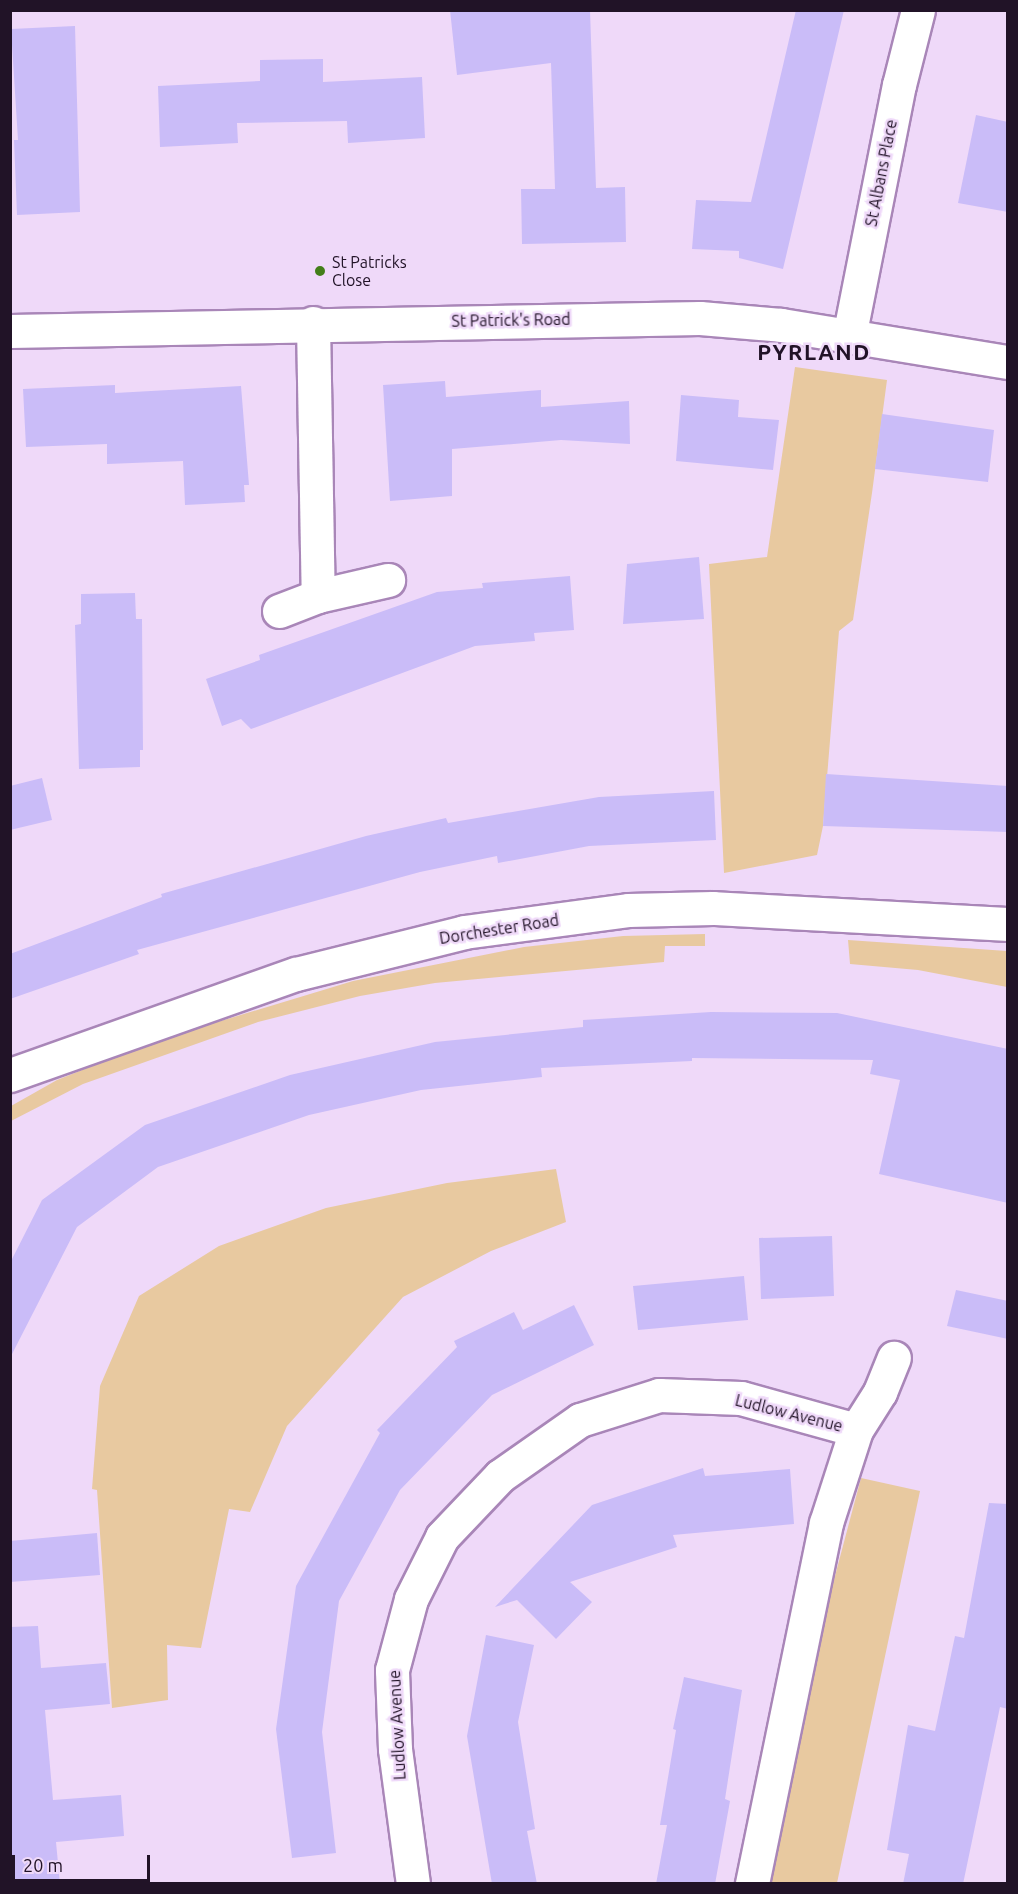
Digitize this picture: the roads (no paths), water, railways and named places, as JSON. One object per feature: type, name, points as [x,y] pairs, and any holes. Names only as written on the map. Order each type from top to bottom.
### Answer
[{"type":"street","name":"St Albans Place","points":[[849,337],[899,85],[918,10]]},
{"type":"street","name":"St Patrick's Road","points":[[10,331],[313,323],[700,318],[849,337],[1008,362]]},
{"type":"street","points":[[313,323],[318,596]]},
{"type":"street","points":[[279,611],[318,596],[388,580]]},
{"type":"street","name":"Dorchester Road","points":[[10,1075],[296,974],[464,932],[628,910],[713,908],[1008,924]]},
{"type":"street","name":"Ludlow Avenue","points":[[753,1884],[826,1523],[856,1430],[894,1358]]},
{"type":"street","name":"Ludlow Avenue","points":[[413,1884],[395,1749],[392,1670],[411,1599],[442,1537],[500,1476],[580,1420],[659,1395],[741,1398],[856,1430]]},
{"type":"place","name":"St Patricks Close","points":[[320,271]]},
{"type":"district","name":"PYRLAND","points":[[814,352]]}]
